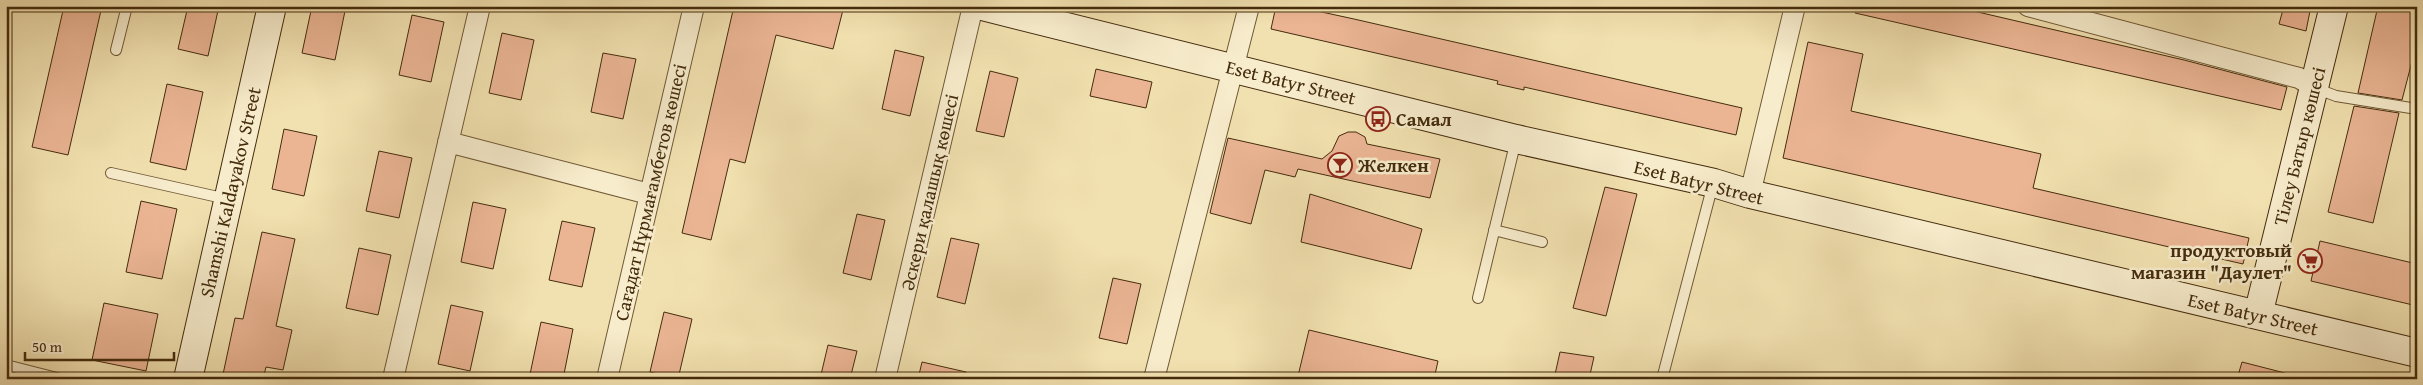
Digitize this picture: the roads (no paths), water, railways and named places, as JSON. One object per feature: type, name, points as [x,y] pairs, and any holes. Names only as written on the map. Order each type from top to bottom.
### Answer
[{"type":"street","name":"Shamshi Kaldayakov Street","points":[[188,379],[272,6]]},
{"type":"street","points":[[393,379],[480,6]]},
{"type":"street","name":"Сағадат Нұрмағамбетов көшесі","points":[[607,379],[694,6]]},
{"type":"street","name":"Әскери қалашық көшесі","points":[[885,379],[973,6]]},
{"type":"street","name":"Eset Batyr Street","points":[[982,6],[1516,140],[1714,184],[2417,353]]},
{"type":"street","points":[[1154,379],[1249,6]]},
{"type":"street","points":[[1750,194],[1795,6]]},
{"type":"street","points":[[2028,6],[2300,78],[2314,87]]},
{"type":"street","name":"Тілеу Батыр көшесі","points":[[2258,315],[2334,6]]},
{"type":"street","points":[[448,142],[649,194]]},
{"type":"lane","points":[[116,50],[126,6]]},
{"type":"lane","points":[[2314,87],[2336,96],[2417,110]]},
{"type":"lane","points":[[1478,298],[1516,140]]},
{"type":"lane","points":[[111,173],[228,199]]},
{"type":"lane","points":[[1662,379],[1714,184]]},
{"type":"lane","points":[[1494,230],[1542,242]]},
{"type":"lane","points":[[6,365],[61,379]]},
{"type":"place","name":"Самал","points":[[1378,119]]},
{"type":"place","name":"Желкен","points":[[1340,165]]},
{"type":"place","name":"продуктовый магазин \"Даулет\"","points":[[2310,261]]}]
